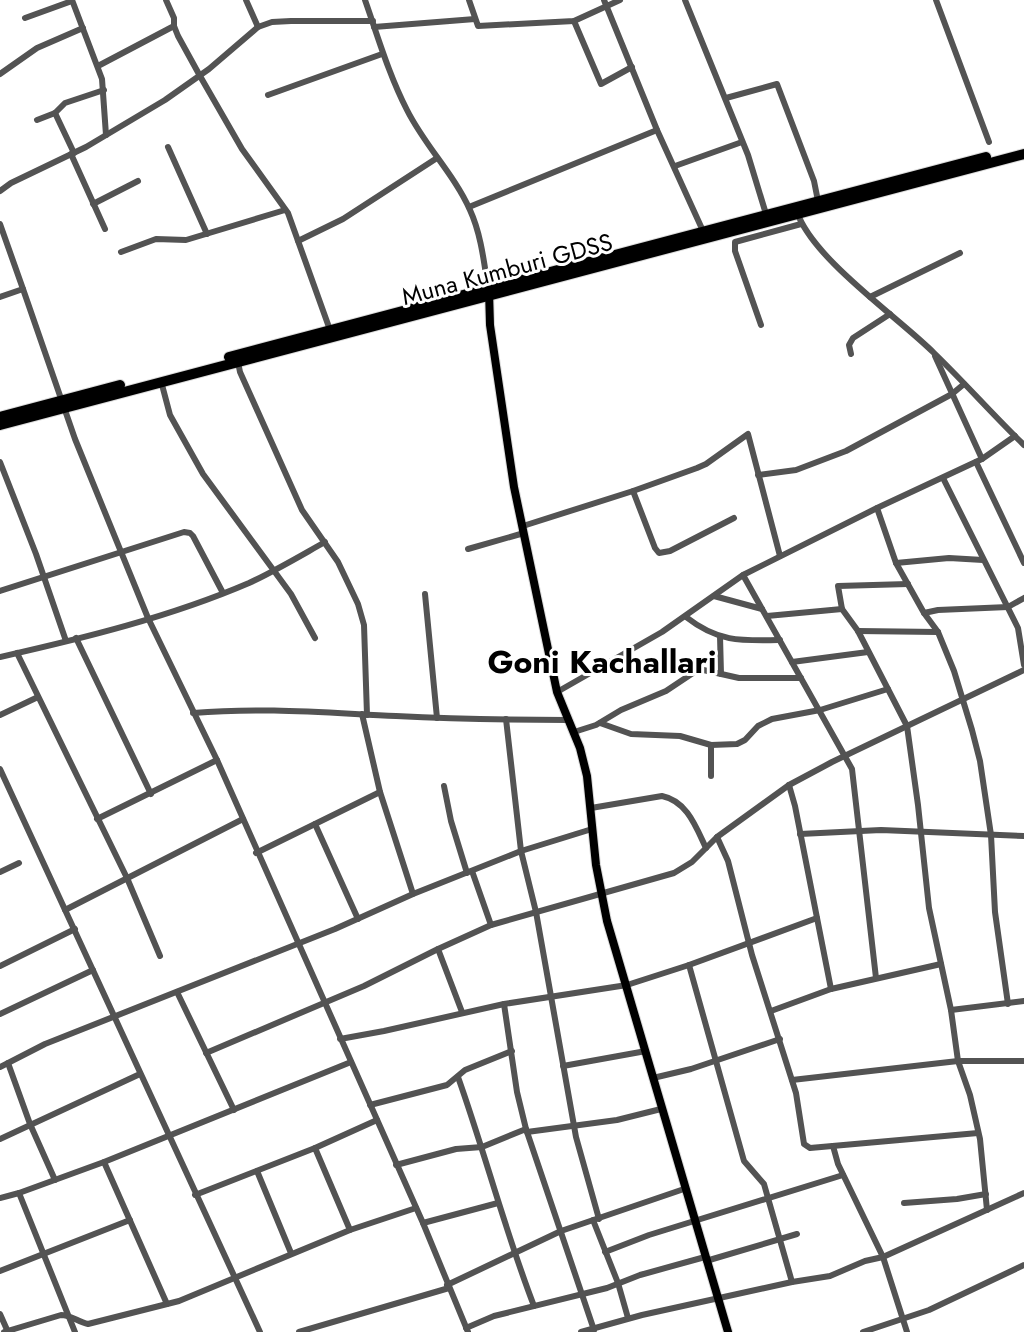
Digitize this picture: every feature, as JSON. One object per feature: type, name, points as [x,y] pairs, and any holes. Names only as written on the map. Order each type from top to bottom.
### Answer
[{"type":"highway","name":"Muna Kumburi GDSS","points":[[0,417],[237,362],[766,214],[798,215],[818,201],[1024,147]]},
{"type":"highway","name":"Muna Kumburi GDSS","points":[[0,425],[63,404],[330,330],[798,215],[1024,154]]},
{"type":"main road","points":[[489,292],[498,375],[523,530],[557,692],[574,732],[587,776],[592,829],[607,921],[728,1332]]},
{"type":"street","points":[[25,18],[72,0],[98,66],[104,90],[106,135]]},
{"type":"street","points":[[166,0],[174,18],[174,26],[200,76],[242,149],[285,210],[330,330]]},
{"type":"street","points":[[246,0],[258,27]]},
{"type":"street","points":[[365,0],[383,54],[407,110],[427,146],[469,206],[483,254],[489,292]]},
{"type":"street","points":[[469,0],[478,26],[574,21],[605,3],[620,0]]},
{"type":"street","points":[[685,0],[756,175],[766,214]]},
{"type":"street","points":[[936,0],[989,142]]},
{"type":"street","points":[[605,3],[657,130],[703,231]]},
{"type":"street","points":[[0,191],[10,183],[73,153],[165,100],[200,76],[258,27],[291,21],[374,24],[475,19]]},
{"type":"street","points":[[574,21],[601,85],[632,68]]},
{"type":"street","points":[[98,66],[174,26]]},
{"type":"street","points":[[0,74],[37,48],[83,28]]},
{"type":"street","points":[[268,95],[383,54]]},
{"type":"street","points":[[726,98],[777,84],[814,181],[818,201]]},
{"type":"street","points":[[37,120],[55,113],[65,103],[104,90]]},
{"type":"street","points":[[55,113],[105,229]]},
{"type":"street","points":[[469,206],[657,130]]},
{"type":"street","points":[[675,166],[742,142]]},
{"type":"street","points":[[168,147],[207,234]]},
{"type":"street","points":[[298,241],[343,219],[437,158]]},
{"type":"street","points":[[93,204],[138,181]]},
{"type":"street","points":[[121,253],[156,239],[186,240],[285,210]]},
{"type":"street","points":[[761,325],[735,251],[735,242],[798,215],[828,256],[870,298],[932,351],[1024,444]]},
{"type":"street","points":[[0,224],[75,439],[148,618],[243,818],[423,1223],[467,1330],[494,1316],[797,1234]]},
{"type":"street","points":[[870,298],[960,253]]},
{"type":"street","points":[[0,297],[23,289]]},
{"type":"street","points":[[851,354],[849,345],[853,338],[890,314]]},
{"type":"street","points":[[932,351],[1024,563]]},
{"type":"street","points":[[237,362],[302,510],[338,562],[362,613],[365,715],[380,792],[413,894]]},
{"type":"street","points":[[161,381],[170,415],[204,474],[291,594],[314,638]]},
{"type":"street","points":[[758,475],[796,470],[846,452],[952,394],[964,384]]},
{"type":"street","points":[[468,549],[706,464],[747,434],[780,556]]},
{"type":"street","points":[[557,692],[686,617],[743,575],[979,461],[1015,436]]},
{"type":"street","points":[[0,462],[66,641]]},
{"type":"street","points":[[206,1053],[364,986],[438,948],[491,925],[674,873],[692,862],[717,837],[789,785],[1024,667],[1018,628],[943,478]]},
{"type":"street","points":[[633,491],[654,548],[659,553],[670,551],[734,518]]},
{"type":"street","points":[[877,508],[896,563],[938,632],[963,698],[980,761],[991,835],[995,912],[1008,1004]]},
{"type":"street","points":[[0,591],[174,535],[190,533],[223,593]]},
{"type":"street","points":[[0,657],[76,639],[223,593],[274,571],[325,542]]},
{"type":"street","points":[[896,563],[949,558],[983,560]]},
{"type":"street","points":[[743,575],[852,769],[876,978]]},
{"type":"street","points":[[908,584],[838,586],[842,609],[858,631],[907,726],[929,908],[951,1010],[958,1061],[970,1095],[978,1133],[987,1210]]},
{"type":"street","points":[[425,594],[437,718]]},
{"type":"street","points":[[714,596],[762,609]]},
{"type":"street","points":[[924,612],[1008,607],[1024,598]]},
{"type":"street","points":[[766,616],[842,609]]},
{"type":"street","points":[[686,617],[702,629],[737,641],[780,640]]},
{"type":"street","points":[[858,631],[938,632]]},
{"type":"street","points":[[720,636],[721,674]]},
{"type":"street","points":[[76,639],[151,794]]},
{"type":"street","points":[[792,662],[868,652]]},
{"type":"street","points":[[17,653],[127,878],[160,956]]},
{"type":"street","points":[[574,732],[600,723],[621,710],[666,691],[699,669],[739,678],[801,678]]},
{"type":"street","points":[[600,723],[631,734],[680,736],[711,745],[737,744],[745,740],[758,726],[772,719],[820,710],[888,690]]},
{"type":"street","points":[[0,715],[38,697]]},
{"type":"street","points":[[193,713],[233,709],[437,718],[568,720]]},
{"type":"street","points":[[506,719],[521,851],[536,912],[573,1125],[605,1252],[628,1318]]},
{"type":"street","points":[[711,745],[711,776]]},
{"type":"street","points":[[97,820],[217,761]]},
{"type":"street","points":[[0,769],[260,1332]]},
{"type":"street","points":[[789,785],[831,989]]},
{"type":"street","points":[[444,786],[469,872],[491,925]]},
{"type":"street","points":[[257,853],[380,792]]},
{"type":"street","points":[[591,808],[662,796],[672,798],[691,818],[706,848]]},
{"type":"street","points":[[65,910],[243,818]]},
{"type":"street","points":[[315,824],[358,919]]},
{"type":"street","points":[[0,1067],[45,1044],[358,919],[413,894],[521,851],[592,829]]},
{"type":"street","points":[[800,834],[860,831],[1024,836]]},
{"type":"street","points":[[717,837],[728,861],[749,942],[792,1080],[804,1144],[810,1148],[978,1133]]},
{"type":"street","points":[[0,872],[19,863]]},
{"type":"street","points":[[340,1039],[504,1004],[627,985],[817,918]]},
{"type":"street","points":[[0,966],[75,929]]},
{"type":"street","points":[[438,948],[462,1012]]},
{"type":"street","points":[[771,1010],[831,989],[941,964]]},
{"type":"street","points":[[689,965],[744,1161],[764,1184],[792,1282]]},
{"type":"street","points":[[0,1014],[93,970]]},
{"type":"street","points":[[177,992],[234,1110]]},
{"type":"street","points":[[951,1010],[1024,1001]]},
{"type":"street","points":[[504,1004],[517,1092],[527,1131],[594,1331]]},
{"type":"street","points":[[653,1078],[780,1039]]},
{"type":"street","points":[[370,1105],[447,1085],[465,1070],[512,1051]]},
{"type":"street","points":[[563,1066],[646,1051]]},
{"type":"street","points":[[792,1080],[958,1061],[1024,1061]]},
{"type":"street","points":[[0,1198],[104,1162],[351,1062]]},
{"type":"street","points":[[8,1063],[30,1124],[55,1180]]},
{"type":"street","points":[[0,1139],[140,1074]]},
{"type":"street","points":[[458,1077],[514,1254],[534,1306]]},
{"type":"street","points":[[396,1165],[456,1149],[482,1147],[527,1131],[617,1120],[661,1109]]},
{"type":"street","points":[[195,1195],[315,1148],[377,1120]]},
{"type":"street","points":[[833,1146],[883,1257],[907,1332]]},
{"type":"street","points":[[315,1148],[350,1230]]},
{"type":"street","points":[[104,1162],[167,1304]]},
{"type":"street","points":[[257,1171],[291,1254]]},
{"type":"street","points":[[605,1252],[649,1235],[844,1175]]},
{"type":"street","points":[[299,1332],[448,1286],[561,1231],[684,1189]]},
{"type":"street","points":[[19,1193],[75,1332]]},
{"type":"street","points":[[581,1332],[594,1331],[628,1318],[830,1276],[865,1261],[883,1257],[1024,1193]]},
{"type":"street","points":[[904,1203],[986,1194]]},
{"type":"street","points":[[423,1223],[498,1203]]},
{"type":"street","points":[[68,1315],[78,1322],[88,1324],[167,1304],[234,1280],[350,1230],[416,1208]]},
{"type":"street","points":[[0,1271],[130,1220]]},
{"type":"street","points":[[863,1332],[904,1320],[964,1295],[1024,1265]]},
{"type":"street","points":[[0,1314],[7,1332],[68,1315]]},
{"type":"district","name":"Goni Kachallari","points":[[602,662]]}]
